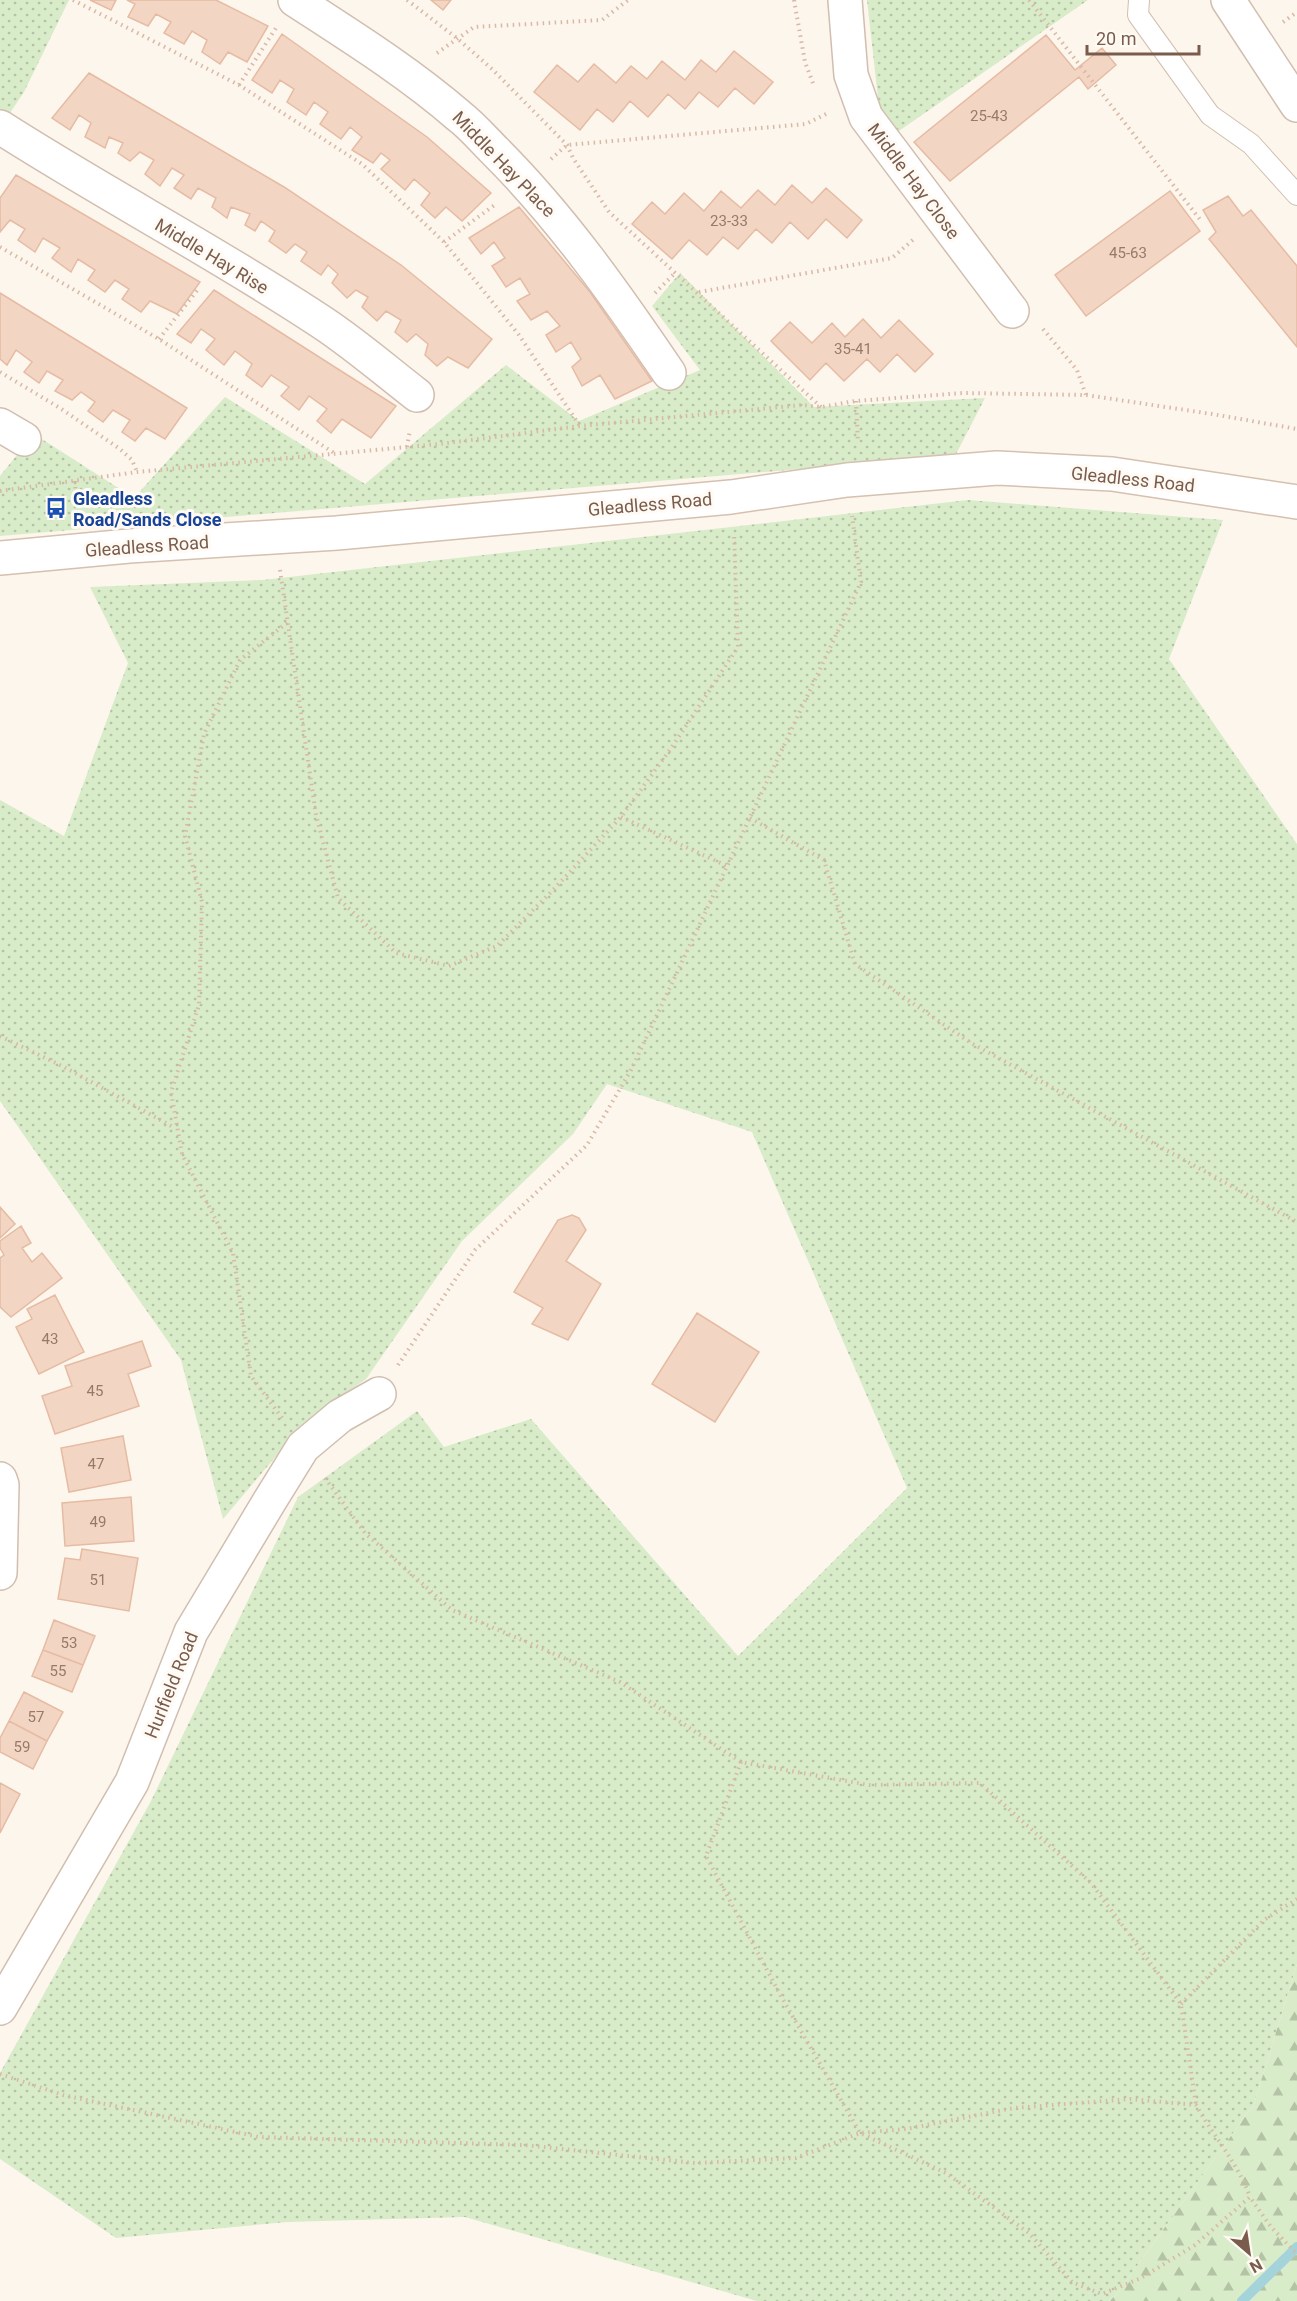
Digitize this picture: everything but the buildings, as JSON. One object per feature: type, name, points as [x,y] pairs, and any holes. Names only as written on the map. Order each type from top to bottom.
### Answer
[{"type":"street","name":"Middle Hay Close","points":[[844,0],[851,75],[866,117],[1012,311]]},
{"type":"street","points":[[1228,0],[1297,105]]},
{"type":"street","name":"Middle Hay Place","points":[[288,10],[408,74],[461,117],[525,182],[567,231],[669,373]]},
{"type":"street","name":"Middle Hay Rise","points":[[0,127],[324,324],[417,395]]},
{"type":"street","name":"Gleadless Road","points":[[0,558],[129,546],[337,533],[731,497],[847,480],[997,468],[1100,473],[1297,502]]},
{"type":"street","name":"Hurlfield Road","points":[[0,2008],[132,1782],[191,1632],[303,1447],[340,1416],[379,1394]]},
{"type":"street","points":[[0,1479],[2,1485],[0,1573]]},
{"type":"lane","points":[[1139,0],[1138,15],[1210,115],[1251,144],[1297,195]]},
{"type":"path","points":[[73,0],[239,86],[362,164],[444,242],[519,335],[580,426]]},
{"type":"path","points":[[407,0],[458,39],[493,70],[567,146],[609,212],[699,292],[821,407]]},
{"type":"path","points":[[408,74],[474,27],[602,20],[628,0]]},
{"type":"path","points":[[1029,0],[1202,222]]},
{"type":"path","points":[[239,86],[288,10]]},
{"type":"path","points":[[444,242],[525,182],[567,146],[806,124],[860,99]]},
{"type":"path","points":[[699,292],[892,258],[940,218]]},
{"type":"path","points":[[0,247],[159,339],[335,453]]},
{"type":"path","points":[[159,339],[221,260]]},
{"type":"path","points":[[1012,311],[1022,303],[1077,370],[1086,395]]},
{"type":"path","points":[[0,372],[60,408],[120,449],[132,460],[137,472]]},
{"type":"path","points":[[0,491],[137,472],[440,444],[580,426],[802,405],[821,407],[856,401],[963,393],[1086,395],[1297,429]]},
{"type":"path","points":[[379,1394],[475,1250],[587,1145],[631,1071],[861,582],[847,480]]},
{"type":"path","points":[[275,537],[316,815],[338,898],[396,953],[448,966],[497,946],[621,817],[672,747],[738,647],[736,561],[731,497]]},
{"type":"path","points":[[288,622],[240,660],[204,734],[185,836],[202,902],[199,1005],[171,1092],[182,1154],[233,1253],[251,1376],[365,1533],[452,1610],[620,1682],[741,1762],[869,1785],[980,1783],[1091,1883],[1180,2004],[1196,2104],[1209,2128],[1242,2174],[1250,2198],[1271,2227],[1297,2254]]},
{"type":"path","points":[[621,817],[728,866]]},
{"type":"path","points":[[750,818],[824,860],[855,964],[971,1043],[1297,1222]]},
{"type":"path","points":[[0,1036],[64,1066],[176,1128]]},
{"type":"path","points":[[741,1762],[706,1856],[782,1998],[860,2133],[946,2173],[1029,2233],[1072,2282],[1102,2294],[1141,2278],[1195,2244],[1250,2198]]},
{"type":"path","points":[[1180,2004],[1264,1920],[1297,1899]]},
{"type":"path","points":[[0,2074],[63,2095],[259,2137],[524,2145],[694,2163],[796,2158],[860,2133],[906,2129],[1014,2108],[1130,2099],[1196,2104]]},
{"type":"green space","points":[[0,0],[69,0],[24,92],[0,128]]},
{"type":"green space","points":[[867,0],[1088,0],[883,142]]},
{"type":"green space","points":[[680,273],[814,407],[985,398],[955,456],[0,536],[0,476],[34,434],[134,498],[225,397],[365,484],[506,365],[579,421],[700,370],[652,306]]},
{"type":"green space","points":[[968,500],[1223,520],[1169,659],[1297,844],[1297,1964],[1254,2104],[1116,2295],[1109,2301],[757,2301],[465,2217],[287,2222],[116,2238],[0,2159],[0,2073],[151,1801],[298,1497],[417,1411],[444,1447],[531,1419],[738,1656],[907,1488],[752,1132],[607,1084],[573,1134],[462,1241],[366,1379],[304,1423],[223,1519],[181,1360],[0,1101],[0,800],[64,836],[128,663],[90,587],[263,580]]},
{"type":"green space","points":[[1297,1964],[1297,2301],[1109,2301],[1116,2295],[1254,2104]]},
{"type":"waterway","points":[[1242,2301],[1297,2247]]},
{"type":"place","name":"Gleadless Road/Sands Close","points":[[56,508]]}]
